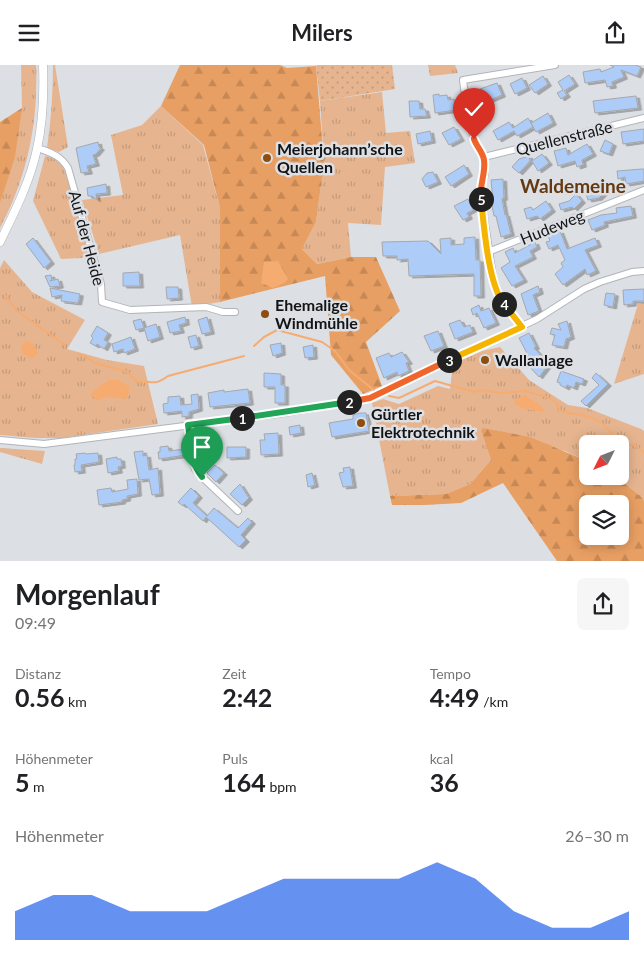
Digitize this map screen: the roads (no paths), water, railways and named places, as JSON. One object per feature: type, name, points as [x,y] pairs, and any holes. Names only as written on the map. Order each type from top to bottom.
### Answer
[{"type":"street","points":[[0,242],[24,189],[38,148],[44,88],[43,65]]},
{"type":"street","points":[[522,327],[501,300],[493,277],[480,189],[485,174],[484,157],[475,142],[468,118],[463,80],[555,65]]},
{"type":"street","name":"Quellenstraße","points":[[484,157],[644,118]]},
{"type":"street","name":"Auf der Heide","points":[[38,148],[54,153],[62,159],[68,168],[97,267],[102,301],[130,310],[206,307],[223,312],[235,312]]},
{"type":"street","name":"Hudeweg","points":[[488,252],[644,190]]},
{"type":"street","points":[[0,440],[44,444],[278,414],[370,398],[522,327],[584,289],[632,272],[644,271]]},
{"type":"street","points":[[188,425],[195,469],[238,511]]},
{"type":"waterway","points":[[5,295],[17,311],[65,345]]},
{"type":"waterway","points":[[254,346],[264,337],[277,330],[322,342],[335,351],[349,370],[375,391]]},
{"type":"waterway","points":[[78,354],[85,356],[95,363],[128,372],[137,382],[159,381],[168,376],[244,356]]},
{"type":"waterway","points":[[389,396],[399,398],[435,381],[474,392],[482,390],[501,393],[525,391],[547,397],[557,403],[559,410],[597,420],[618,440],[628,445],[635,445],[644,453]]},
{"type":"place","name":"Meierjohann’sche Quellen","points":[[267,158]]},
{"type":"place","name":"Ehemalige Windmühle","points":[[265,314]]},
{"type":"place","name":"Wallanlage","points":[[485,360]]},
{"type":"place","name":"Gürtler Elektrotechnik","points":[[361,423]]},
{"type":"district","name":"Waldemeine","points":[[573,186]]}]
